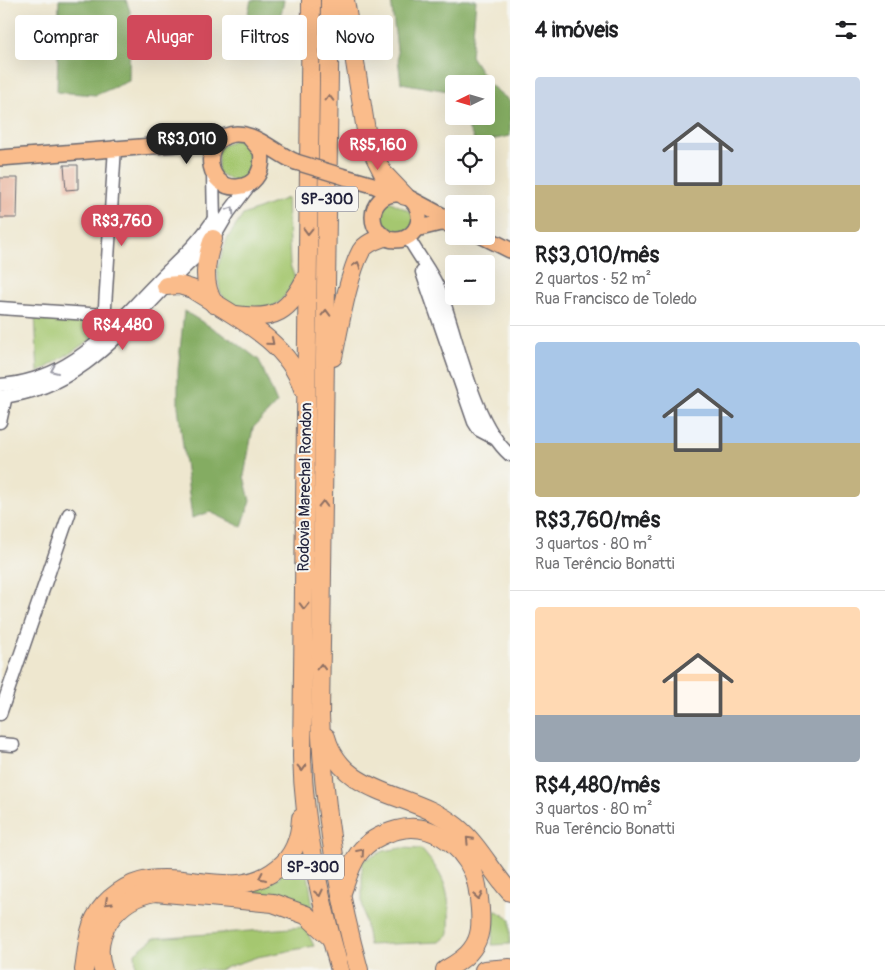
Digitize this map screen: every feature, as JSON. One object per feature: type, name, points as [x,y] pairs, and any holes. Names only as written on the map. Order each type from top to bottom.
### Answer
[{"type":"highway","name":"Rodovia Marechal Rondon","points":[[311,0],[303,793],[313,864],[340,970]]},
{"type":"highway","name":"Rodovia Marechal Rondon","points":[[330,0],[320,715],[326,811],[341,895],[359,970]]},
{"type":"highway","points":[[345,0],[368,144],[383,173],[403,196]]},
{"type":"highway","points":[[325,397],[340,326],[361,252],[370,243],[384,237]]},
{"type":"highway","points":[[212,241],[205,266],[205,277],[209,295],[214,304]]},
{"type":"highway","points":[[231,314],[268,317],[280,312],[296,297],[308,273]]},
{"type":"highway","points":[[166,286],[185,286],[262,335],[288,359],[298,374],[306,400]]},
{"type":"highway","points":[[320,715],[329,748],[341,767],[372,788],[430,810],[456,826],[475,846],[510,892]]},
{"type":"highway","points":[[84,970],[90,934],[95,918],[103,905],[130,885],[149,880],[240,885],[259,880],[280,867],[295,847],[301,827],[303,793]]},
{"type":"highway","points":[[341,895],[359,853],[384,833],[402,828],[419,828],[443,836],[459,850],[473,872],[479,897],[481,920],[478,939],[471,951],[445,970]]},
{"type":"highway","points":[[103,970],[101,945],[108,922],[127,902],[140,894],[155,892],[273,903],[306,915],[333,945]]},
{"type":"highway","points":[[484,970],[510,968]]},
{"type":"main road","points":[[0,158],[115,147],[178,144],[232,134],[249,137],[293,161],[403,196],[445,218]]},
{"type":"main road","points":[[212,170],[212,149],[224,137]]},
{"type":"main road","points":[[249,137],[261,151],[263,160],[254,180]]},
{"type":"main road","points":[[178,144],[194,152],[226,185],[235,187],[254,180],[271,167],[293,161]]},
{"type":"main road","points":[[349,178],[368,196],[374,224],[384,237],[400,240],[412,233],[445,223]]},
{"type":"main road","points":[[373,216],[377,204],[403,196]]},
{"type":"main road","points":[[403,196],[419,213],[412,233]]},
{"type":"main road","points":[[495,242],[510,250]]},
{"type":"street","points":[[104,343],[104,315],[115,147]]},
{"type":"street","points":[[212,170],[215,217],[212,241]]},
{"type":"street","points":[[104,343],[212,241],[229,212],[254,180]]},
{"type":"street","points":[[0,422],[2,393],[53,383],[87,364],[200,238],[215,217]]},
{"type":"street","points":[[412,233],[420,260],[448,331],[474,422],[480,430],[496,439],[510,455]]},
{"type":"street","points":[[0,308],[104,315]]},
{"type":"street","points":[[0,714],[68,514]]},
{"type":"street","points":[[0,744],[13,745]]},
{"type":"green space","points":[[59,0],[126,0],[130,11],[130,15],[127,15],[129,81],[96,95],[57,92],[58,60],[117,60],[117,15],[59,15]]},
{"type":"green space","points":[[251,0],[284,0],[280,15],[248,15]]},
{"type":"green space","points":[[391,0],[476,0],[471,56],[483,75],[445,75],[445,90],[401,83]]},
{"type":"green space","points":[[495,89],[510,101],[510,136],[495,139],[495,135],[472,135],[467,125],[495,125]]},
{"type":"green space","points":[[236,139],[246,142],[257,158],[250,177],[236,182],[218,173],[218,148]]},
{"type":"green space","points":[[287,198],[290,265],[295,278],[293,283],[283,298],[269,309],[255,311],[231,306],[220,292],[217,269],[227,239],[243,215]]},
{"type":"green space","points":[[389,201],[413,213],[415,217],[412,227],[400,232],[387,229],[382,214]]},
{"type":"green space","points":[[184,311],[234,341],[259,360],[277,403],[253,428],[244,476],[250,501],[242,527],[210,512],[192,518],[178,406],[178,370]]},
{"type":"green space","points":[[35,315],[96,319],[95,334],[89,341],[38,373]]},
{"type":"green space","points":[[303,838],[313,909],[280,895],[236,890],[262,885],[280,877],[292,862]]},
{"type":"green space","points":[[401,848],[421,849],[437,869],[448,897],[449,934],[440,942],[369,945],[362,902],[362,861],[384,851]]},
{"type":"green space","points":[[495,910],[510,919],[510,944],[492,945]]},
{"type":"green space","points":[[305,927],[314,946],[257,957],[219,970],[136,970],[135,953],[154,938]]},
{"type":"building","points":[[64,165],[78,165],[78,189],[66,190]]},
{"type":"building","points":[[0,178],[18,178],[17,218],[0,218]]}]
